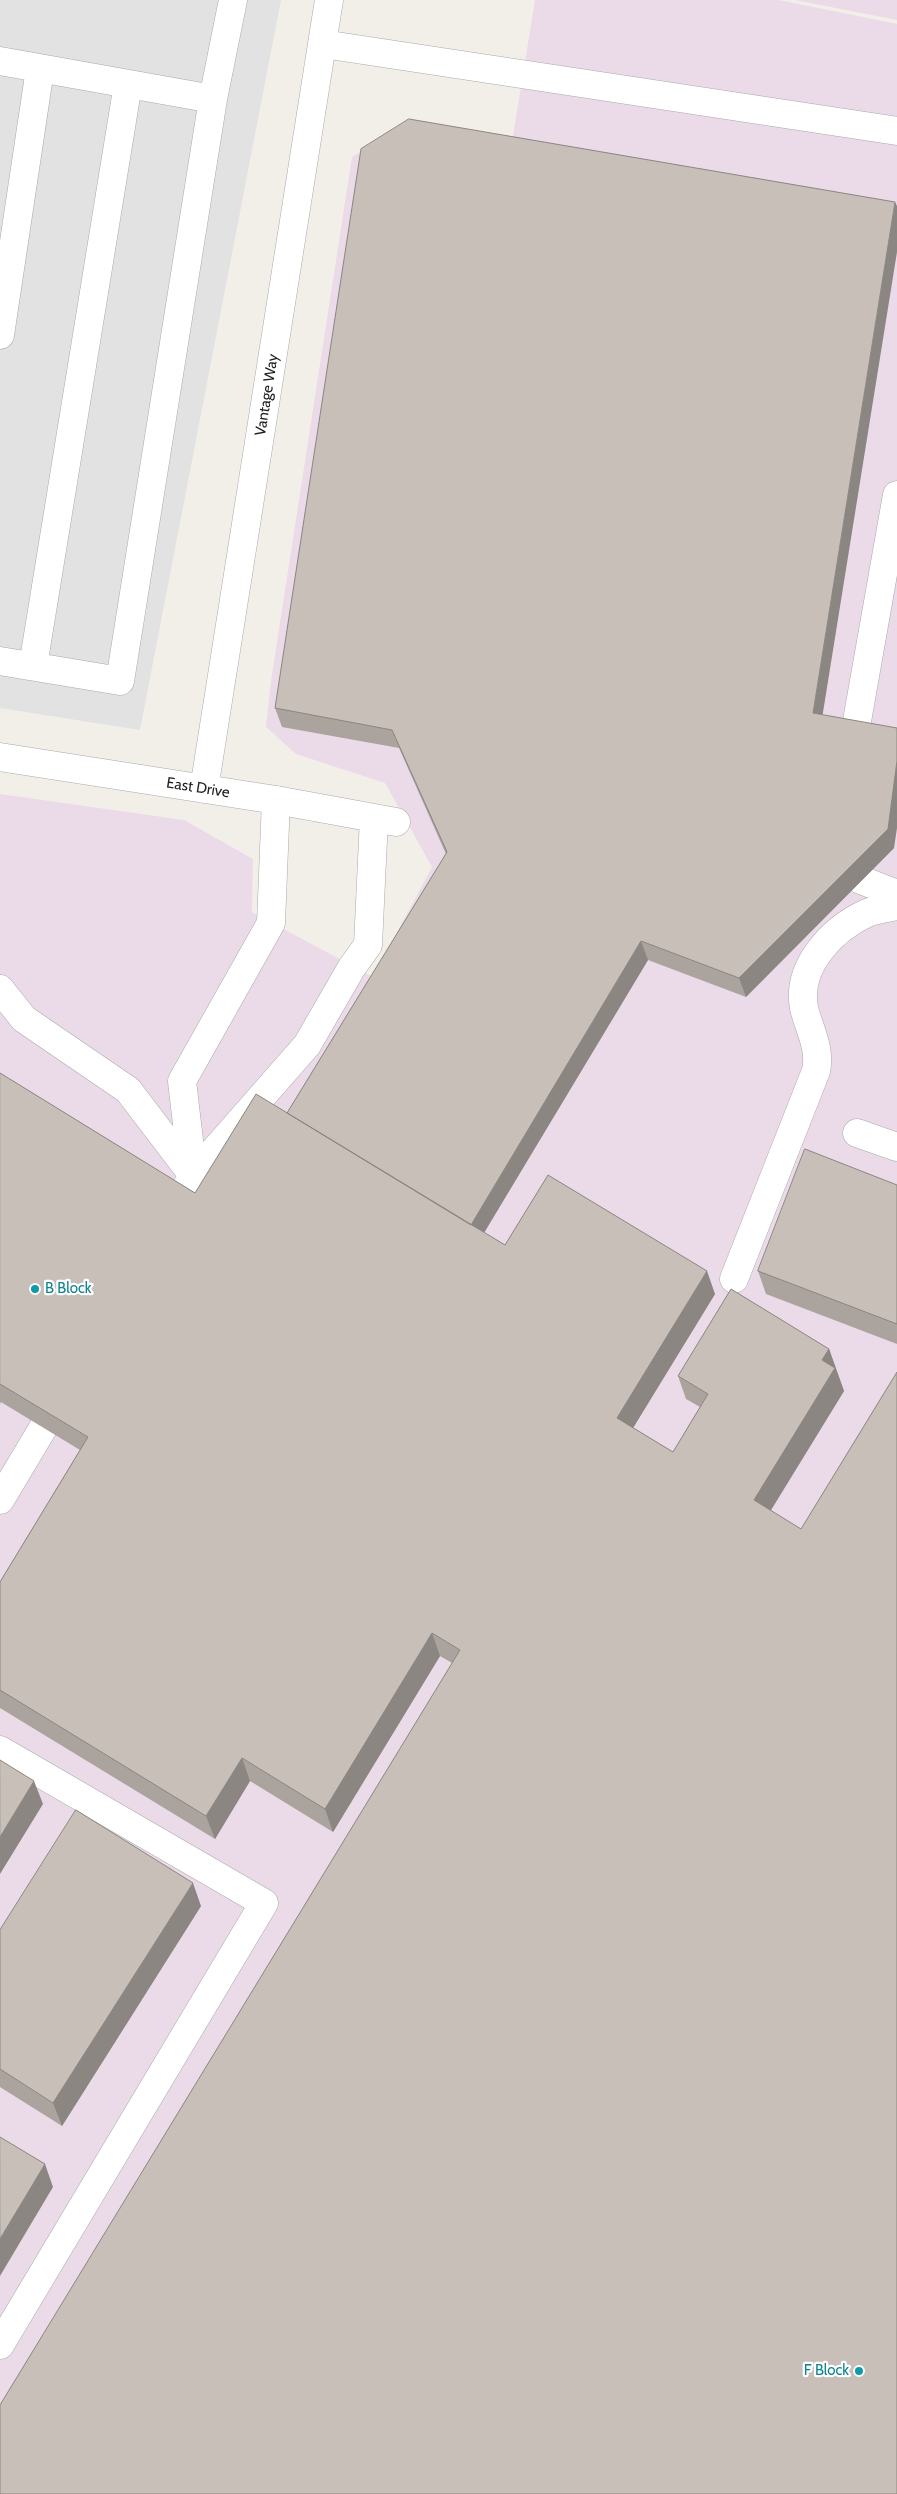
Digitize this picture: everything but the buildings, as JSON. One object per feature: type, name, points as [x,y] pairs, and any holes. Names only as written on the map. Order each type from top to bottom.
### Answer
[{"type":"street","points":[[0,661],[120,681],[213,99],[234,0]]},
{"type":"street","name":"Vantage Way","points":[[204,789],[329,0]]},
{"type":"street","points":[[323,44],[897,131]]},
{"type":"street","points":[[0,62],[213,99]]},
{"type":"street","points":[[0,335],[40,69]]},
{"type":"street","points":[[33,666],[128,84]]},
{"type":"street","points":[[854,738],[897,495]]},
{"type":"street","name":"East Drive","points":[[0,757],[276,800],[385,820],[368,945],[352,967],[308,1045],[193,1175]]},
{"type":"street","points":[[179,1201],[193,1175],[182,1081],[271,923],[276,800]]},
{"type":"street","points":[[861,880],[897,894]]},
{"type":"street","points":[[734,1279],[816,1071],[817,1052],[802,996],[803,984],[809,968],[827,942],[854,920],[878,909],[897,906]]},
{"type":"street","points":[[0,989],[24,1019],[128,1090],[193,1175]]},
{"type":"street","points":[[857,1132],[897,1147]]},
{"type":"street","points":[[0,1500],[43,1428]]},
{"type":"street","points":[[0,1750],[264,1903],[0,2345]]},
{"type":"shaded area","points":[[0,0],[281,0],[140,730],[0,708]]},
{"type":"shaded area","points":[[535,0],[779,0],[897,24],[897,2494],[0,2494],[0,794],[184,820],[253,859],[252,912],[373,977],[432,867],[385,783],[296,754],[266,727],[271,681],[352,157],[404,124],[512,142]]},
{"type":"shaded area","points":[[795,0],[897,0],[897,20]]},
{"type":"place","name":"B Block","points":[[35,1289]]},
{"type":"place","name":"F Block","points":[[859,2371]]}]
